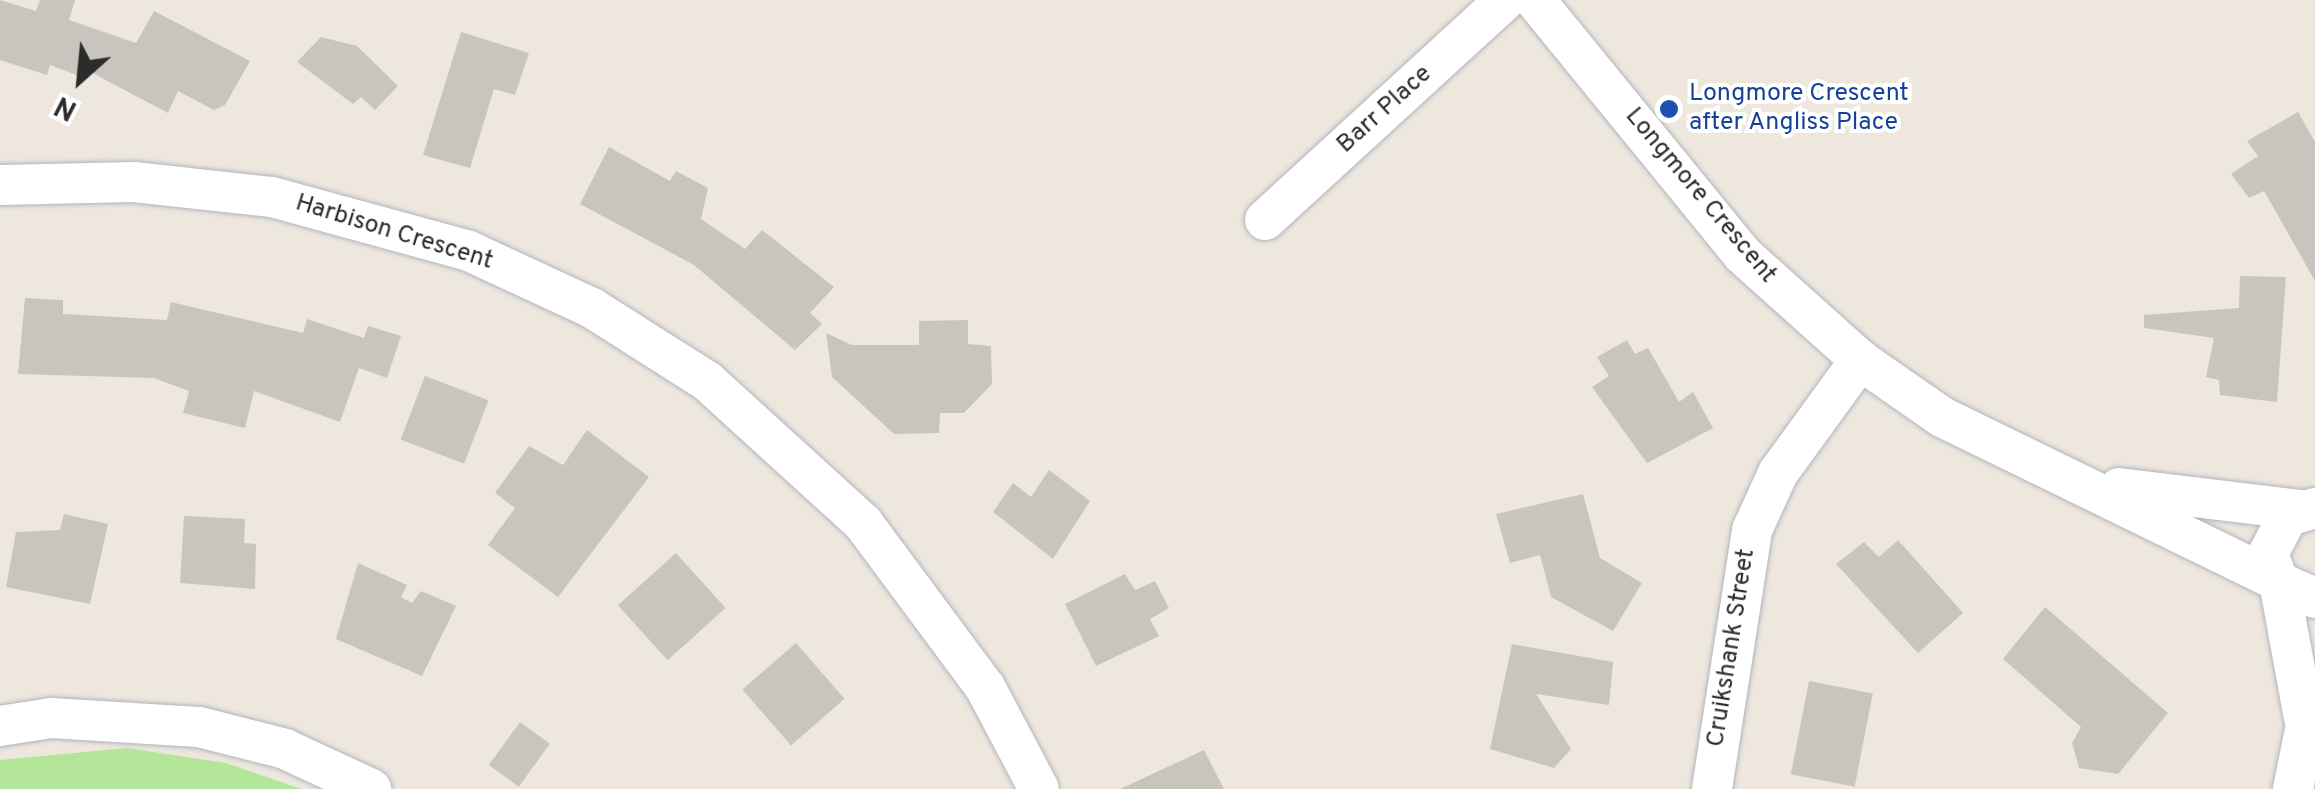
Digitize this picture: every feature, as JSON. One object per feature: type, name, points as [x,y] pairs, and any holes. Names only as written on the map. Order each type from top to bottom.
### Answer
[{"type":"street","name":"Barr Place","points":[[1265,220],[1505,0]]},
{"type":"street","name":"Longmore Crescent","points":[[1535,0],[1744,255],[1860,360],[1942,417],[2095,485],[2290,587]]},
{"type":"street","name":"Harbison Crescent","points":[[0,185],[134,182],[339,210],[469,251],[592,308],[707,381],[863,523],[985,687],[1039,789]]},
{"type":"street","name":"Cruikshank Street","points":[[1712,789],[1752,530],[1778,472],[1860,360]]},
{"type":"street","name":"Longmore Crescent","points":[[2095,485],[2308,506]]},
{"type":"street","points":[[2293,789],[2310,702],[2290,587],[2271,539],[2308,506]]},
{"type":"street","points":[[0,726],[52,718],[199,726],[286,749],[371,789]]},
{"type":"green space","points":[[127,748],[226,763],[301,789],[0,789],[0,760]]},
{"type":"building","points":[[0,0],[36,11],[40,0],[75,0],[69,20],[136,43],[154,11],[250,61],[225,105],[214,110],[178,91],[168,113],[85,69],[82,77],[50,65],[47,75],[0,60]]},
{"type":"building","points":[[461,32],[529,53],[515,95],[494,89],[470,168],[423,155]]},
{"type":"building","points":[[321,37],[357,46],[398,86],[375,110],[361,97],[353,104],[297,62]]},
{"type":"building","points":[[2298,112],[2315,142],[2315,281],[2264,191],[2249,198],[2231,174],[2258,156],[2247,141]]},
{"type":"building","points":[[609,147],[670,181],[676,171],[708,188],[701,219],[745,249],[762,230],[834,287],[810,313],[822,324],[795,350],[694,265],[580,204]]},
{"type":"building","points":[[2240,276],[2286,277],[2277,402],[2220,395],[2219,380],[2206,377],[2214,338],[2144,328],[2144,315],[2239,308]]},
{"type":"building","points":[[25,298],[63,300],[63,314],[167,320],[171,302],[303,333],[307,319],[364,338],[368,326],[401,336],[387,378],[359,368],[340,422],[254,391],[245,428],[183,413],[189,391],[154,378],[18,374]]},
{"type":"building","points":[[968,320],[968,344],[991,346],[992,384],[964,413],[940,413],[939,433],[894,434],[832,377],[826,333],[852,345],[919,345],[919,321]]},
{"type":"building","points":[[1627,340],[1635,354],[1648,348],[1679,402],[1693,392],[1713,428],[1647,463],[1592,387],[1609,376],[1597,357]]},
{"type":"building","points":[[425,376],[488,400],[464,464],[401,439]]},
{"type":"building","points":[[587,430],[649,477],[558,597],[488,545],[515,508],[495,493],[529,446],[563,465]]},
{"type":"building","points":[[1049,470],[1090,501],[1053,559],[993,512],[1013,483],[1031,497]]},
{"type":"building","points":[[1583,494],[1600,558],[1642,583],[1613,631],[1551,597],[1540,555],[1510,563],[1496,514]]},
{"type":"building","points":[[64,514],[108,524],[90,604],[6,587],[16,532],[60,530]]},
{"type":"building","points":[[184,516],[245,519],[244,543],[256,544],[255,589],[180,583]]},
{"type":"building","points":[[1898,540],[1963,613],[1918,653],[1836,564],[1864,542],[1879,557]]},
{"type":"building","points":[[676,553],[726,608],[668,660],[618,605]]},
{"type":"building","points":[[358,563],[407,585],[401,597],[412,603],[421,591],[456,606],[422,676],[336,639]]},
{"type":"building","points":[[1125,574],[1135,590],[1155,581],[1169,608],[1150,619],[1159,636],[1096,666],[1065,604]]},
{"type":"building","points":[[2045,607],[2168,713],[2118,774],[2079,768],[2072,743],[2081,727],[2003,659]]},
{"type":"building","points":[[796,643],[845,699],[791,745],[742,690]]},
{"type":"building","points":[[1512,644],[1613,662],[1609,705],[1536,694],[1571,749],[1554,768],[1490,749]]},
{"type":"building","points":[[1809,681],[1873,693],[1855,787],[1791,774]]},
{"type":"building","points":[[520,722],[550,744],[519,787],[489,765]]},
{"type":"building","points":[[1204,750],[1224,789],[1120,789]]},
{"type":"place","name":"Longmore Crescent after Angliss Place","points":[[1669,109]]}]
